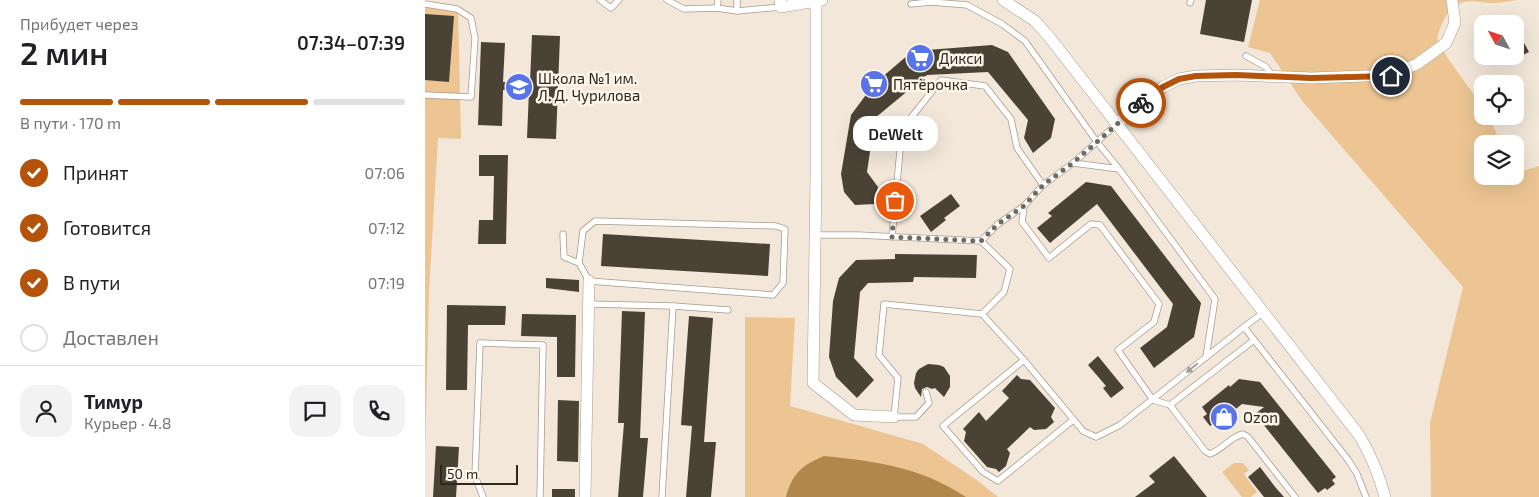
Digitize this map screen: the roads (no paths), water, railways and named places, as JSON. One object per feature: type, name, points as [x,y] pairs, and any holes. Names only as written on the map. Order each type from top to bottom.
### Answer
[{"type":"street","points":[[1003,0],[1035,21],[1050,38],[1359,435],[1370,452],[1379,474],[1385,497]]},
{"type":"street","points":[[1117,124],[1163,87],[1179,79],[1196,76],[1311,78],[1391,76],[1417,64],[1446,42],[1455,23],[1452,0]]},
{"type":"street","points":[[781,3],[818,1],[813,383],[854,415],[894,417]]},
{"type":"street","points":[[585,497],[589,281]]},
{"type":"lane","points":[[600,0],[611,8],[619,0]]},
{"type":"lane","points":[[667,0],[684,9],[717,8],[737,11],[781,3]]},
{"type":"lane","points":[[688,0],[689,8]]},
{"type":"lane","points":[[717,8],[718,0]]},
{"type":"lane","points":[[737,0],[737,11]]},
{"type":"lane","points":[[911,4],[931,2],[967,5],[1002,24],[1025,41],[1097,142],[1215,299],[1205,357]]},
{"type":"lane","points":[[425,4],[457,9],[471,18],[475,38],[471,97],[425,95]]},
{"type":"lane","points":[[1246,56],[1266,67],[1273,76]]},
{"type":"lane","points":[[892,237],[902,129],[941,80],[985,86],[1011,119],[1017,148],[1043,185]]},
{"type":"lane","points":[[981,241],[998,224],[1024,206],[1043,185],[1073,163],[1117,124]]},
{"type":"lane","points":[[1073,163],[1119,169]]},
{"type":"lane","points":[[1024,206],[1022,222],[1049,258],[1091,224],[1100,225],[1159,304],[1154,322],[1118,350],[1153,400],[1170,405],[1205,451],[1210,454],[1217,452],[1238,436],[1243,434],[1248,437],[1295,497]]},
{"type":"lane","points":[[595,220],[776,226],[785,229],[783,283],[773,295],[589,281],[579,263],[583,231],[595,220]]},
{"type":"lane","points":[[563,234],[564,257],[579,263]]},
{"type":"lane","points":[[815,235],[981,241],[1010,269],[1004,292],[982,314]]},
{"type":"lane","points":[[588,304],[673,306],[728,310]]},
{"type":"lane","points":[[925,392],[929,403],[916,417],[894,417],[898,378],[879,355],[884,304],[982,314],[1024,360],[1083,431],[1096,437],[1121,426],[1263,312]]},
{"type":"lane","points":[[662,497],[673,306]]},
{"type":"lane","points":[[1244,327],[1349,461],[1357,474],[1365,497]]},
{"type":"lane","points":[[1170,405],[1254,340]]},
{"type":"lane","points":[[483,497],[475,476],[479,343],[543,345],[539,497]]},
{"type":"lane","points":[[1024,360],[943,426],[983,472],[998,482],[1073,420]]},
{"type":"place","name":"Дикси","points":[[920,58]]},
{"type":"place","name":"Пятёрочка","points":[[874,84]]},
{"type":"place","name":"Школа №1 им. Л. Д. Чурилова","points":[[519,87]]},
{"type":"place","name":"DeWelt","points":[[895,201]]},
{"type":"place","name":"Ozon","points":[[1224,417]]}]
